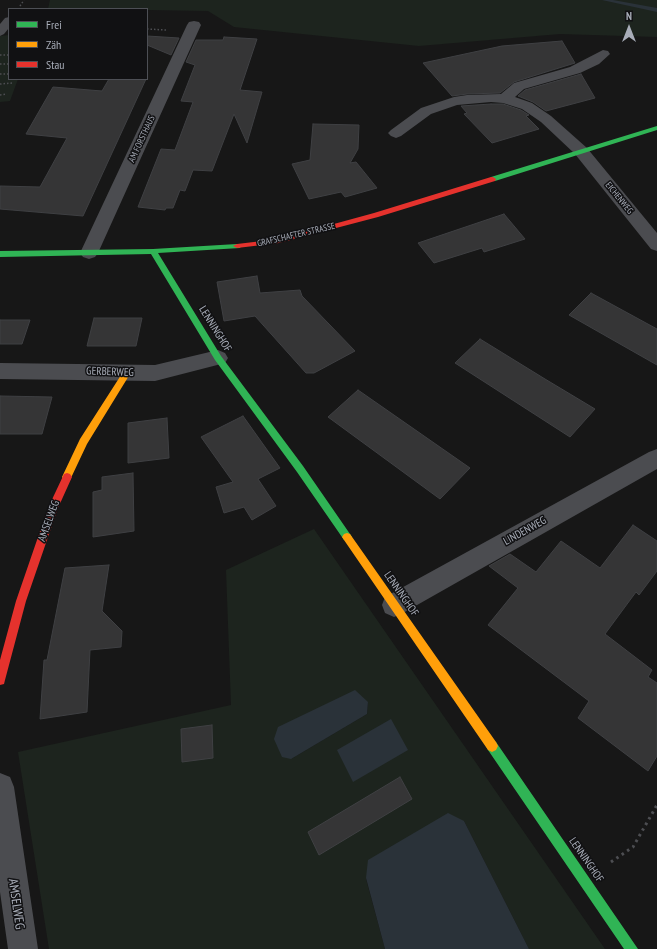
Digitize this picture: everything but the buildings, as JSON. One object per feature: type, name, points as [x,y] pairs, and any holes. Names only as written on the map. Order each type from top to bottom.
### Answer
[{"type":"street","name":"AM FORSTHAUS","points":[[89,253],[194,25]]},
{"type":"street","points":[[505,99],[519,86],[575,70],[594,61],[603,54]]},
{"type":"street","points":[[396,133],[426,111],[438,106],[467,99],[505,99],[527,106],[536,112],[581,151]]},
{"type":"street","name":"GRAFSCHAFTER STRASSE","points":[[0,254],[153,251],[250,245],[308,234],[376,215],[657,128]]},
{"type":"street","name":"EICHENWEG","points":[[581,151],[657,245]]},
{"type":"street","name":"LENNINGHOF","points":[[153,251],[218,358],[300,469],[632,949]]},
{"type":"street","name":"GERBERWEG","points":[[0,371],[73,371],[126,374],[167,371],[218,358]]},
{"type":"street","name":"AMSELWEG","points":[[1,675],[21,601],[53,508],[82,442],[126,374]]},
{"type":"street","name":"LINDENWEG","points":[[394,605],[657,458]]},
{"type":"street","name":"AMSELWEG","points":[[0,787],[23,949]]},
{"type":"lane","points":[[0,32],[8,21]]},
{"type":"path","points":[[0,84],[13,83]]},
{"type":"path","points":[[0,95],[7,94]]},
{"type":"path","points":[[585,880],[633,847],[657,805]]},
{"type":"shaded area","points":[[50,0],[657,0],[657,37],[560,34],[419,46],[234,27],[208,11],[148,10],[148,8],[48,8]]},
{"type":"shaded area","points":[[8,35],[8,80],[18,80],[10,101],[0,102],[0,36]]},
{"type":"shaded area","points":[[314,529],[605,949],[529,949],[464,821],[366,879],[385,949],[49,949],[18,752],[231,705],[226,570]],"holes":[[[368,702],[367,714],[291,759]]]},
{"type":"shaded area","points":[[355,690],[368,702],[367,714],[291,759],[282,757],[274,739],[278,727]]},
{"type":"shaded area","points":[[391,719],[408,750],[353,782],[337,750]]},
{"type":"shaded area","points":[[448,813],[464,821],[529,949],[385,949],[366,878],[368,860]]},
{"type":"waterway","points":[[605,0],[657,10]]},
{"type":"traffic: fast","points":[[493,179],[657,128]]},
{"type":"traffic: fast","points":[[0,254],[153,251],[237,246]]},
{"type":"traffic: fast","points":[[153,251],[218,358],[300,469],[347,537]]},
{"type":"traffic: fast","points":[[492,746],[632,949]]},
{"type":"traffic: slow","points":[[67,477],[83,442],[126,374]]},
{"type":"traffic: slow","points":[[347,537],[492,746]]},
{"type":"traffic: jam","points":[[237,246],[279,241],[376,215],[493,179]]},
{"type":"traffic: jam","points":[[0,680],[21,601],[53,508],[67,477]]}]
